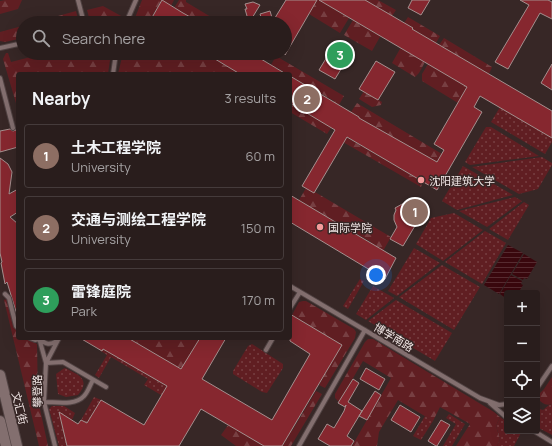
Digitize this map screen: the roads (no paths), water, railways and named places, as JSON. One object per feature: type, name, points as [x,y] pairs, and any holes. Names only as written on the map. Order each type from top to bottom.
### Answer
[{"type":"street","name":"文汇街","points":[[0,375],[17,446]]},
{"type":"street","name":"文汇街","points":[[0,421],[6,446]]},
{"type":"lane","points":[[78,0],[82,16]]},
{"type":"lane","points":[[129,16],[136,0]]},
{"type":"lane","points":[[0,48],[16,45]]},
{"type":"lane","points":[[113,72],[115,60]]},
{"type":"lane","points":[[0,78],[13,128]]},
{"type":"lane","name":"博学南路","points":[[292,287],[480,398],[490,402]]},
{"type":"lane","points":[[292,305],[300,292]]},
{"type":"lane","points":[[5,294],[9,298],[16,326]]},
{"type":"lane","points":[[299,446],[365,330]]},
{"type":"lane","points":[[40,340],[46,363],[63,362],[106,387]]},
{"type":"lane","points":[[41,340],[48,344],[56,340]]},
{"type":"lane","name":"攀登路","points":[[55,446],[44,402],[46,363],[58,340]]},
{"type":"lane","points":[[266,350],[272,340]]},
{"type":"lane","points":[[540,384],[552,366]]},
{"type":"lane","points":[[44,402],[68,403],[80,400],[86,395],[93,380]]},
{"type":"lane","points":[[490,402],[499,405],[504,404]]},
{"type":"lane","points":[[490,402],[504,415]]},
{"type":"lane","points":[[539,434],[552,442]]},
{"type":"place","name":"雷锋庭院","points":[[340,55]]},
{"type":"place","name":"交通与测绘工程学院","points":[[307,99]]},
{"type":"place","name":"沈阳建筑大学","points":[[421,180]]},
{"type":"place","name":"土木工程学院","points":[[415,212]]},
{"type":"place","name":"国际学院","points":[[320,227]]}]
